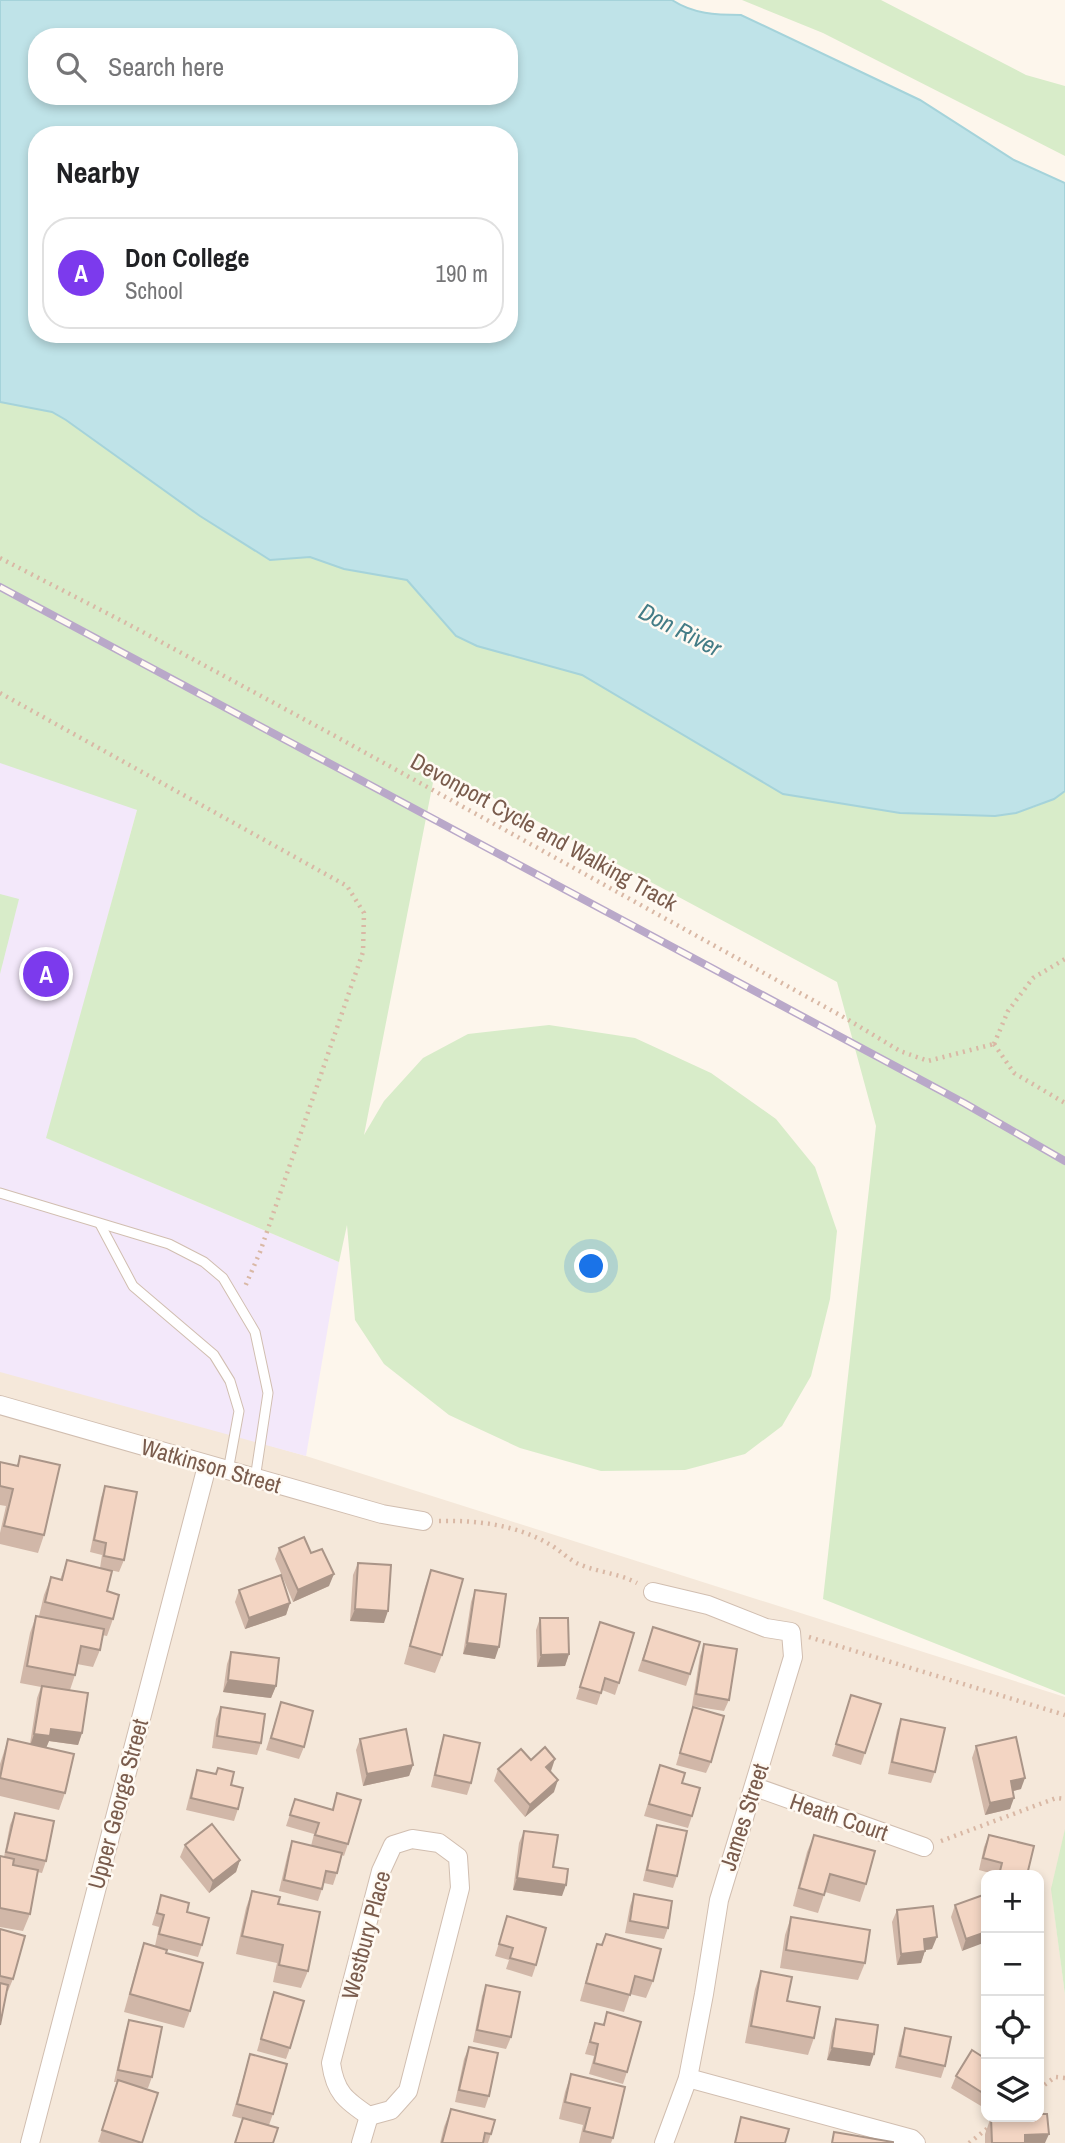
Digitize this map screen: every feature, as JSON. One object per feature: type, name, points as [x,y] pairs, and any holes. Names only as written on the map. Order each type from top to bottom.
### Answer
[{"type":"street","name":"Watkinson Street","points":[[0,1405],[382,1514],[423,1521]]},
{"type":"street","name":"Upper George Street","points":[[30,2143],[207,1466]]},
{"type":"street","points":[[653,1592],[708,1605],[766,1628],[791,1632]]},
{"type":"street","name":"James Street","points":[[664,2143],[688,2078],[719,1900],[793,1657],[791,1632]]},
{"type":"street","name":"Heath Court","points":[[755,1787],[924,1847]]},
{"type":"street","name":"Westbury Place","points":[[412,1839],[439,1843],[458,1857],[460,1888],[415,2064],[408,2091],[391,2110],[369,2116],[346,2101],[333,2082],[331,2063],[382,1871],[393,1845],[412,1839]]},
{"type":"street","points":[[688,2078],[912,2139],[916,2143]]},
{"type":"street","points":[[361,2143],[369,2116]]},
{"type":"lane","points":[[0,1193],[169,1244],[204,1262],[223,1278],[255,1332],[263,1361],[268,1393],[255,1479]]},
{"type":"lane","points":[[100,1224],[133,1286],[214,1355],[230,1381],[239,1411],[228,1471]]},
{"type":"path","name":"Devonport Cycle and Walking Track","points":[[0,558],[335,736],[900,1051],[928,1061],[994,1044]]},
{"type":"path","points":[[0,694],[347,886],[364,913],[363,951],[260,1252],[238,1301]]},
{"type":"path","points":[[1065,958],[1032,978],[1007,1011],[994,1044],[1014,1073],[1065,1103]]},
{"type":"path","points":[[423,1521],[452,1520],[517,1529],[550,1544],[579,1565],[621,1574],[653,1592]]},
{"type":"path","points":[[791,1632],[1065,1715]]},
{"type":"path","points":[[924,1847],[1056,1798],[1065,1799]]},
{"type":"path","points":[[1044,2086],[1055,2077],[1065,2078]]},
{"type":"path","points":[[969,2143],[995,2123]]},
{"type":"shaded area","points":[[0,750],[137,810],[47,1138],[339,1262],[306,1456],[0,1372]]},
{"type":"shaded area","points":[[0,1367],[306,1456],[1065,1697],[1065,1843],[1053,1902],[1065,1995],[1065,2143],[0,2143]]},
{"type":"green space","points":[[742,0],[881,0],[1026,75],[1065,86],[1065,156],[823,33]]},
{"type":"green space","points":[[0,402],[52,412],[66,420],[200,516],[269,560],[310,557],[344,569],[407,580],[456,636],[477,646],[582,675],[783,794],[995,816],[1032,808],[1065,791],[1065,1695],[823,1599],[876,1126],[837,982],[436,767],[364,1135],[384,1101],[423,1058],[468,1034],[549,1025],[635,1038],[711,1073],[776,1119],[815,1167],[837,1231],[830,1299],[811,1376],[782,1426],[745,1454],[685,1470],[601,1471],[520,1448],[449,1415],[384,1364],[355,1320],[347,1225],[339,1262],[46,1138],[137,810],[0,763]]},
{"type":"green space","points":[[0,894],[19,899],[0,974]]},
{"type":"green space","points":[[1065,1829],[1065,1995],[1051,1889]]},
{"type":"water","name":"Don River","points":[[0,0],[672,0],[696,11],[741,15],[920,100],[1014,160],[1065,183],[1065,791],[1054,799],[1016,813],[995,816],[900,813],[783,794],[582,675],[477,646],[456,636],[407,580],[344,569],[310,557],[270,560],[200,516],[52,412],[0,402]]},
{"type":"building","points":[[20,1456],[60,1465],[44,1535],[4,1526],[13,1489],[0,1486],[0,1462],[18,1466]]},
{"type":"building","points":[[105,1486],[137,1492],[124,1560],[104,1556],[106,1543],[94,1540]]},
{"type":"building","points":[[304,1537],[311,1553],[322,1549],[334,1574],[298,1590],[279,1548]]},
{"type":"building","points":[[67,1560],[112,1571],[107,1591],[119,1595],[113,1619],[45,1602],[51,1577],[62,1580]]},
{"type":"building","points":[[358,1563],[391,1565],[388,1611],[355,1609]]},
{"type":"building","points":[[431,1570],[463,1579],[442,1655],[410,1646]]},
{"type":"building","points":[[281,1575],[290,1603],[249,1618],[239,1590]]},
{"type":"building","points":[[475,1590],[506,1594],[499,1647],[467,1643]]},
{"type":"building","points":[[36,1616],[104,1629],[100,1650],[81,1646],[75,1675],[27,1666]]},
{"type":"building","points":[[540,1618],[568,1618],[569,1654],[541,1655]]},
{"type":"building","points":[[600,1622],[634,1633],[619,1683],[605,1678],[601,1693],[580,1687]]},
{"type":"building","points":[[653,1627],[700,1642],[690,1674],[643,1660]]},
{"type":"building","points":[[704,1644],[737,1649],[729,1700],[696,1694]]},
{"type":"building","points":[[231,1652],[279,1658],[276,1686],[228,1680]]},
{"type":"building","points":[[42,1686],[88,1693],[82,1733],[51,1729],[50,1736],[34,1734]]},
{"type":"building","points":[[851,1695],[881,1704],[865,1753],[836,1744]]},
{"type":"building","points":[[281,1702],[313,1711],[304,1747],[271,1738]]},
{"type":"building","points":[[221,1707],[265,1714],[261,1743],[217,1736]]},
{"type":"building","points":[[693,1707],[724,1716],[711,1762],[680,1753]]},
{"type":"building","points":[[901,1719],[945,1728],[935,1772],[892,1762]]},
{"type":"building","points":[[406,1729],[413,1765],[367,1774],[360,1739]]},
{"type":"building","points":[[444,1735],[480,1743],[471,1783],[435,1775]]},
{"type":"building","points":[[1016,1737],[1025,1778],[1011,1781],[1014,1798],[990,1803],[976,1746]]},
{"type":"building","points":[[8,1739],[74,1754],[65,1793],[0,1778]]},
{"type":"building","points":[[545,1747],[555,1759],[546,1767],[558,1780],[530,1805],[498,1769],[521,1749],[531,1760]]},
{"type":"building","points":[[660,1765],[685,1773],[682,1783],[700,1788],[692,1816],[649,1804]]},
{"type":"building","points":[[218,1768],[234,1772],[231,1785],[243,1788],[238,1809],[191,1798],[197,1770],[216,1774]]},
{"type":"building","points":[[337,1793],[361,1800],[348,1844],[315,1835],[319,1823],[290,1815],[295,1799],[333,1810]]},
{"type":"building","points":[[15,1813],[54,1821],[46,1861],[6,1852]]},
{"type":"building","points":[[212,1824],[240,1860],[213,1881],[185,1845]]},
{"type":"building","points":[[657,1825],[687,1831],[677,1876],[647,1870]]},
{"type":"building","points":[[524,1831],[558,1835],[553,1867],[568,1869],[566,1885],[517,1878]]},
{"type":"building","points":[[814,1835],[875,1851],[866,1884],[830,1874],[824,1895],[799,1888]]},
{"type":"building","points":[[989,1835],[1034,1846],[1028,1870],[1000,1870],[1002,1863],[983,1858]]},
{"type":"building","points":[[292,1841],[342,1853],[337,1873],[326,1871],[322,1889],[284,1880]]},
{"type":"building","points":[[0,1856],[14,1859],[13,1865],[38,1870],[30,1914],[0,1908]]},
{"type":"building","points":[[252,1891],[280,1897],[278,1904],[320,1912],[308,1971],[279,1965],[283,1945],[242,1936]]},
{"type":"building","points":[[634,1894],[672,1901],[668,1928],[630,1921]]},
{"type":"building","points":[[161,1895],[189,1903],[187,1912],[209,1918],[202,1945],[159,1934],[164,1915],[157,1913]]},
{"type":"building","points":[[981,1896],[981,1934],[966,1939],[955,1905]]},
{"type":"building","points":[[933,1906],[937,1937],[924,1939],[925,1951],[901,1954],[897,1910]]},
{"type":"building","points":[[507,1916],[546,1928],[536,1965],[510,1958],[513,1948],[499,1944]]},
{"type":"building","points":[[791,1917],[870,1930],[865,1963],[786,1950]]},
{"type":"building","points":[[0,1929],[25,1936],[13,1979],[0,1976]]},
{"type":"building","points":[[606,1934],[661,1949],[653,1981],[635,1976],[630,1995],[586,1983],[597,1944],[602,1945]]},
{"type":"building","points":[[144,1943],[167,1950],[166,1953],[203,1963],[190,2011],[130,1994]]},
{"type":"building","points":[[761,1971],[792,1977],[787,2001],[820,2007],[814,2038],[751,2026]]},
{"type":"building","points":[[0,1983],[8,1985],[0,2025]]},
{"type":"building","points":[[486,1985],[520,1992],[511,2037],[477,2030]]},
{"type":"building","points":[[274,1992],[304,2001],[290,2048],[261,2039]]},
{"type":"building","points":[[607,2012],[641,2022],[627,2072],[594,2063],[598,2044],[590,2042],[595,2023],[604,2025]]},
{"type":"building","points":[[836,2019],[878,2025],[874,2054],[832,2048]]},
{"type":"building","points":[[129,2020],[162,2027],[152,2077],[118,2070]]},
{"type":"building","points":[[905,2028],[951,2037],[945,2066],[900,2056]]},
{"type":"building","points":[[469,2047],[498,2053],[489,2096],[459,2090]]},
{"type":"building","points":[[972,2050],[981,2056],[981,2092],[956,2076]]},
{"type":"building","points":[[250,2054],[287,2064],[273,2114],[237,2104]]},
{"type":"building","points":[[571,2074],[625,2087],[613,2138],[584,2131],[590,2108],[565,2102]]},
{"type":"building","points":[[118,2080],[158,2093],[142,2143],[102,2130]]},
{"type":"building","points":[[451,2109],[495,2120],[491,2134],[485,2133],[483,2143],[442,2143]]},
{"type":"building","points":[[1044,2114],[1047,2114],[1049,2134],[1025,2135],[1025,2143],[992,2143],[991,2122],[1044,2122]]},
{"type":"building","points":[[741,2117],[789,2129],[785,2143],[735,2143]]},
{"type":"building","points":[[243,2118],[278,2128],[273,2143],[235,2143]]},
{"type":"building","points":[[834,2132],[893,2142],[893,2143],[832,2143]]},
{"type":"railway","points":[[0,587],[964,1103],[1065,1161]]},
{"type":"place","name":"Don College","points":[[46,974]]}]
